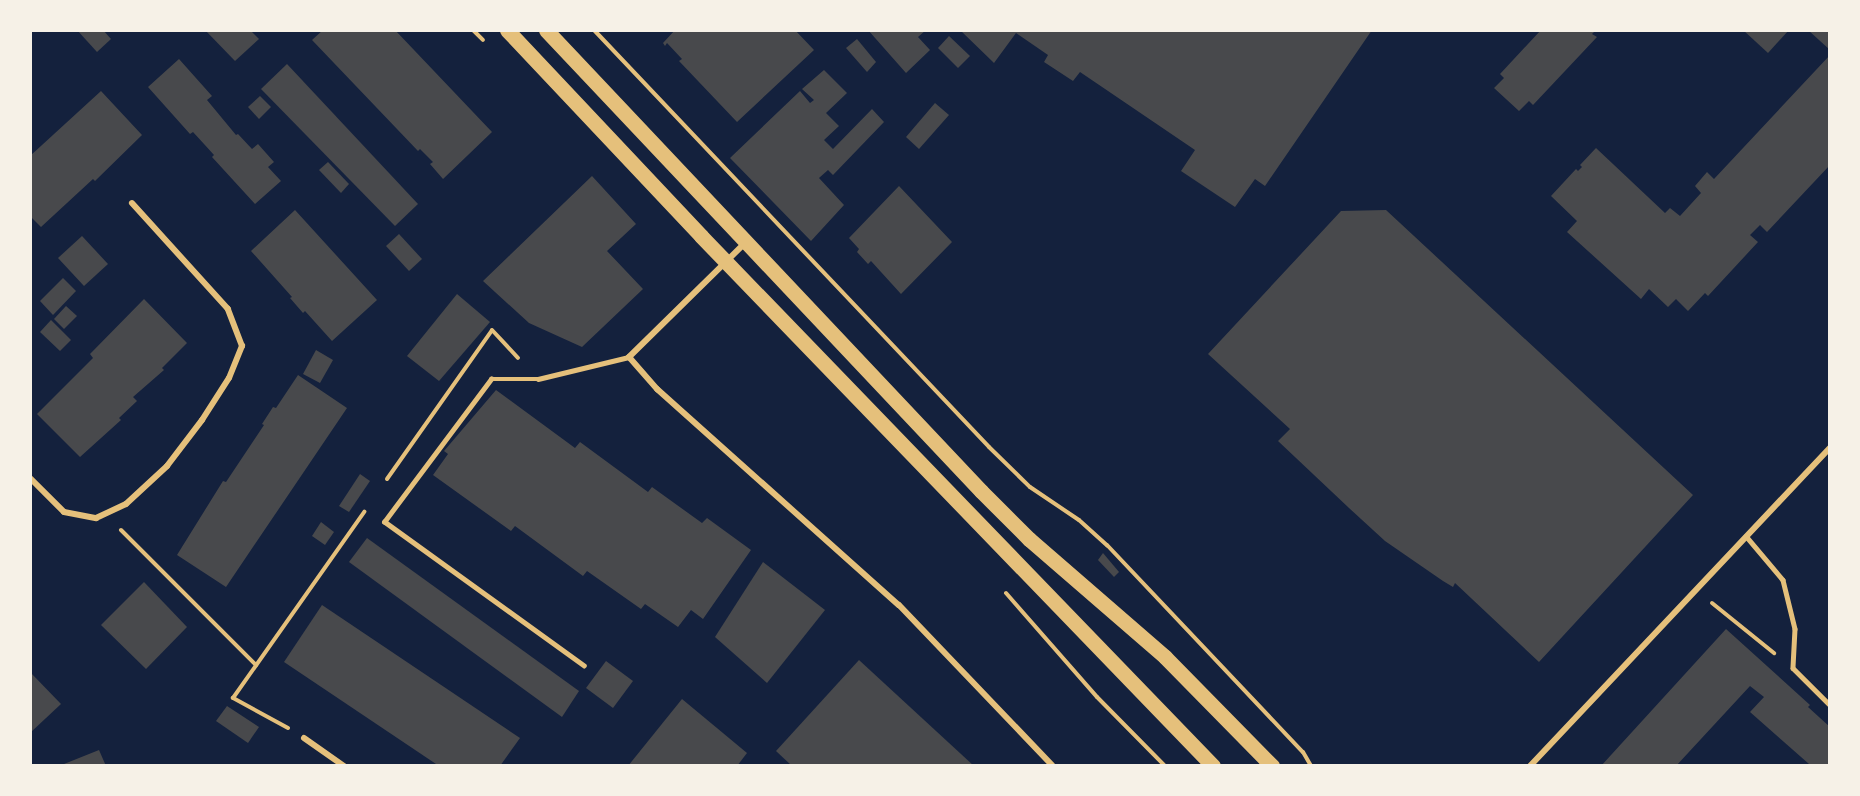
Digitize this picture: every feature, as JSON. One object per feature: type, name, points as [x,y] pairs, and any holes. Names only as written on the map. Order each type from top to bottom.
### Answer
[{"type":"main road","points":[[507,30],[726,261],[1213,766]]},
{"type":"main road","points":[[546,30],[1013,523],[1165,657],[1272,766]]},
{"type":"street","points":[[30,478],[64,512],[96,518],[109,514],[126,504],[167,466],[202,420],[229,378],[242,346],[228,309],[132,203]]},
{"type":"street","points":[[747,242],[629,357],[657,388],[899,605],[1053,766]]},
{"type":"street","points":[[1530,766],[1830,448]]},
{"type":"street","points":[[304,738],[344,766]]},
{"type":"lane","points":[[584,666],[384,522],[491,379],[538,379],[629,357]]},
{"type":"lane","points":[[1746,536],[1783,580],[1795,629],[1793,668],[1830,705]]},
{"type":"path","points":[[594,30],[988,447],[1030,487],[1079,520],[1107,545],[1303,752],[1311,766]]},
{"type":"path","points":[[109,514],[120,529],[256,665]]},
{"type":"path","points":[[1696,588],[1793,668]]},
{"type":"building","points":[[77,30],[103,30],[111,39],[97,52]]},
{"type":"building","points":[[205,30],[250,30],[259,39],[235,61]]},
{"type":"building","points":[[323,30],[395,30],[492,132],[443,179],[430,164],[433,162],[420,149],[418,151],[312,40]]},
{"type":"building","points":[[675,30],[795,30],[814,50],[737,122],[679,61],[682,59],[667,43],[665,46],[663,43]]},
{"type":"building","points":[[868,30],[926,30],[918,37],[930,50],[906,73]]},
{"type":"building","points":[[960,30],[1372,30],[1265,186],[1255,179],[1235,207],[1181,171],[1195,150],[1080,72],[1073,81],[1044,62],[1048,55],[1016,33],[994,63]]},
{"type":"building","points":[[1541,30],[1596,30],[1592,34],[1597,37],[1533,105],[1529,101],[1519,111],[1494,88],[1504,78],[1500,74]]},
{"type":"building","points":[[1743,30],[1789,30],[1768,53]]},
{"type":"building","points":[[1808,30],[1830,30],[1830,50]]},
{"type":"building","points":[[949,36],[970,56],[958,68],[938,48]]},
{"type":"building","points":[[857,39],[876,62],[867,72],[846,48]]},
{"type":"building","points":[[1830,55],[1830,165],[1767,232],[1760,225],[1750,235],[1758,242],[1708,296],[1705,293],[1688,311],[1676,299],[1668,307],[1649,289],[1641,299],[1567,232],[1577,221],[1551,196],[1576,169],[1578,171],[1582,167],[1580,165],[1596,148],[1665,213],[1670,208],[1680,216],[1701,193],[1695,186],[1707,172],[1714,179]]},
{"type":"building","points":[[179,59],[212,96],[207,100],[236,135],[238,134],[252,149],[258,144],[274,162],[268,167],[281,181],[255,204],[212,157],[214,155],[204,144],[193,132],[190,134],[148,87]]},
{"type":"building","points":[[287,64],[418,204],[395,226],[261,89]]},
{"type":"building","points":[[824,70],[847,93],[826,113],[839,126],[824,140],[833,149],[872,109],[884,122],[833,175],[828,170],[819,178],[844,205],[811,241],[730,158],[800,91],[810,103],[814,100],[802,89]]},
{"type":"building","points":[[101,91],[142,135],[95,181],[93,179],[41,227],[30,216],[30,156]]},
{"type":"building","points":[[260,96],[271,107],[259,119],[248,107]]},
{"type":"building","points":[[935,103],[949,115],[919,149],[906,137]]},
{"type":"building","points":[[328,162],[349,184],[341,193],[319,170]]},
{"type":"building","points":[[592,176],[636,224],[607,251],[643,289],[582,347],[529,323],[483,281]]},
{"type":"building","points":[[899,186],[952,242],[901,294],[871,261],[868,264],[857,252],[859,249],[849,238]]},
{"type":"building","points":[[295,210],[377,300],[332,341],[305,311],[303,313],[290,298],[292,297],[251,251]]},
{"type":"building","points":[[1386,210],[1693,495],[1539,662],[1455,583],[1453,587],[1385,541],[1349,508],[1278,441],[1290,429],[1208,354],[1341,211]]},
{"type":"building","points":[[399,234],[422,259],[409,271],[386,246]]},
{"type":"building","points":[[82,236],[108,264],[84,286],[58,258]]},
{"type":"building","points":[[63,278],[76,291],[53,315],[40,301]]},
{"type":"building","points":[[457,294],[490,322],[439,381],[407,356]]},
{"type":"building","points":[[144,299],[187,343],[162,368],[164,370],[133,397],[137,401],[119,418],[121,420],[80,457],[37,414],[93,358],[90,354]]},
{"type":"building","points":[[66,306],[77,316],[64,329],[54,319]]},
{"type":"building","points":[[51,320],[71,340],[60,351],[40,332]]},
{"type":"building","points":[[316,350],[333,360],[320,383],[303,374]]},
{"type":"building","points":[[298,375],[347,408],[226,587],[177,555],[223,481],[226,482],[264,425],[262,424],[273,407],[276,408]]},
{"type":"building","points":[[496,390],[575,448],[580,442],[648,492],[652,487],[702,523],[707,518],[751,550],[703,619],[691,610],[678,627],[645,604],[641,609],[587,571],[583,576],[515,526],[511,531],[433,475],[448,454],[444,451]]},
{"type":"building","points":[[360,474],[370,481],[349,512],[339,506]]},
{"type":"building","points":[[321,522],[334,532],[325,545],[312,536]]},
{"type":"building","points":[[367,538],[579,691],[562,717],[349,562]]},
{"type":"building","points":[[1103,553],[1119,572],[1114,577],[1098,560]]},
{"type":"building","points":[[763,562],[825,610],[767,683],[715,637]]},
{"type":"building","points":[[144,582],[187,627],[146,669],[101,625]]},
{"type":"building","points":[[322,605],[520,738],[500,766],[439,766],[284,662]]},
{"type":"building","points":[[1726,629],[1810,705],[1808,707],[1830,727],[1830,766],[1808,766],[1809,764],[1750,712],[1764,697],[1750,686],[1676,766],[1601,766]]},
{"type":"building","points":[[859,660],[974,766],[792,766],[776,751]]},
{"type":"building","points":[[606,661],[633,681],[613,708],[586,688]]},
{"type":"building","points":[[30,672],[61,704],[30,733]]},
{"type":"building","points":[[682,699],[747,753],[737,766],[628,766]]},
{"type":"building","points":[[227,706],[259,727],[248,743],[216,721]]},
{"type":"building","points":[[99,750],[106,766],[59,766]]}]
